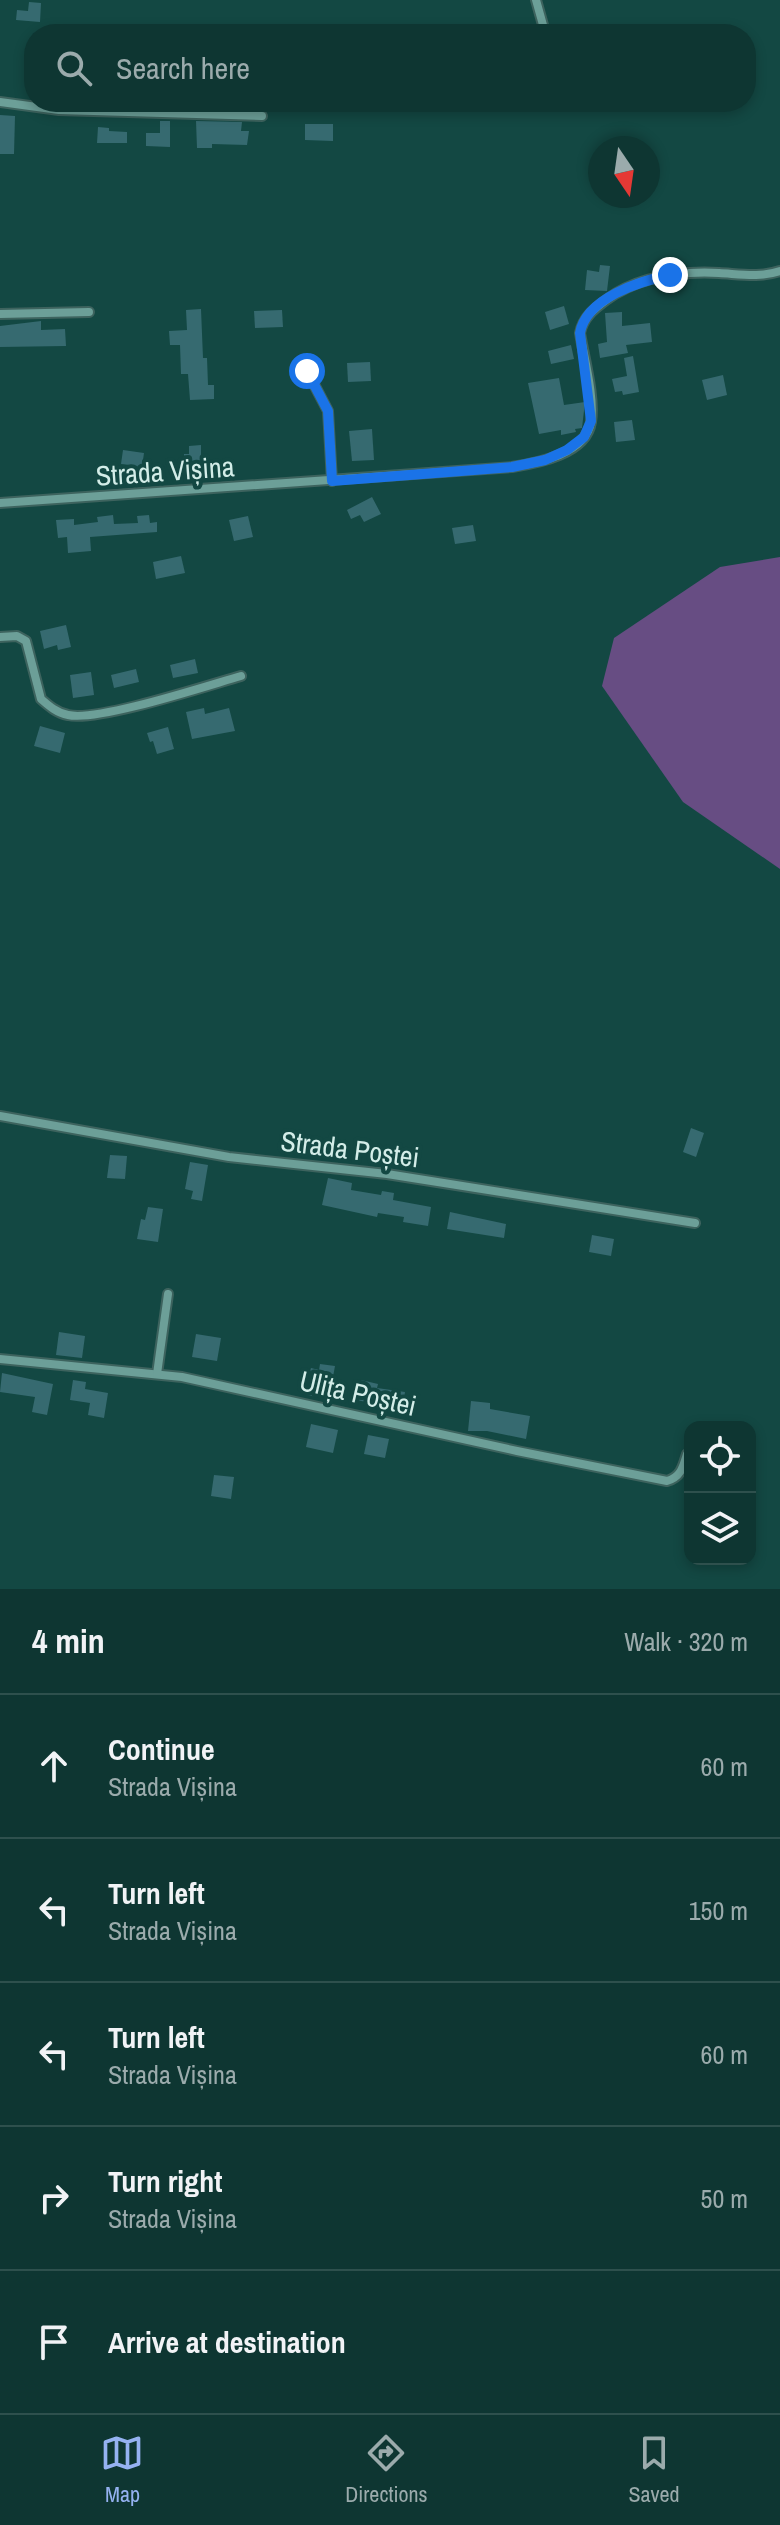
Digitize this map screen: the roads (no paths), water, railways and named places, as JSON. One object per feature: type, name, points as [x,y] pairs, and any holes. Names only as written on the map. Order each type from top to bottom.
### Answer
[{"type":"street","points":[[536,0],[543,24]]},
{"type":"street","points":[[0,102],[24,105]]},
{"type":"street","points":[[137,112],[262,116]]},
{"type":"street","name":"Strada Vișina","points":[[0,503],[512,467],[545,460],[559,455],[584,437],[591,421],[580,333],[584,320],[597,307],[619,291],[653,279],[694,272],[759,275],[780,271]]},
{"type":"street","points":[[0,314],[89,312]]},
{"type":"street","points":[[307,371],[328,411],[332,481]]},
{"type":"street","points":[[0,637],[17,636],[26,641],[41,699],[66,715],[79,716],[136,705],[241,676]]},
{"type":"street","name":"Strada Poștei","points":[[0,1116],[229,1157],[387,1174],[695,1223]]},
{"type":"street","points":[[157,1374],[168,1294]]},
{"type":"street","name":"Ulița Poștei","points":[[0,1359],[182,1377],[501,1448],[667,1481],[682,1472],[684,1465]]}]
